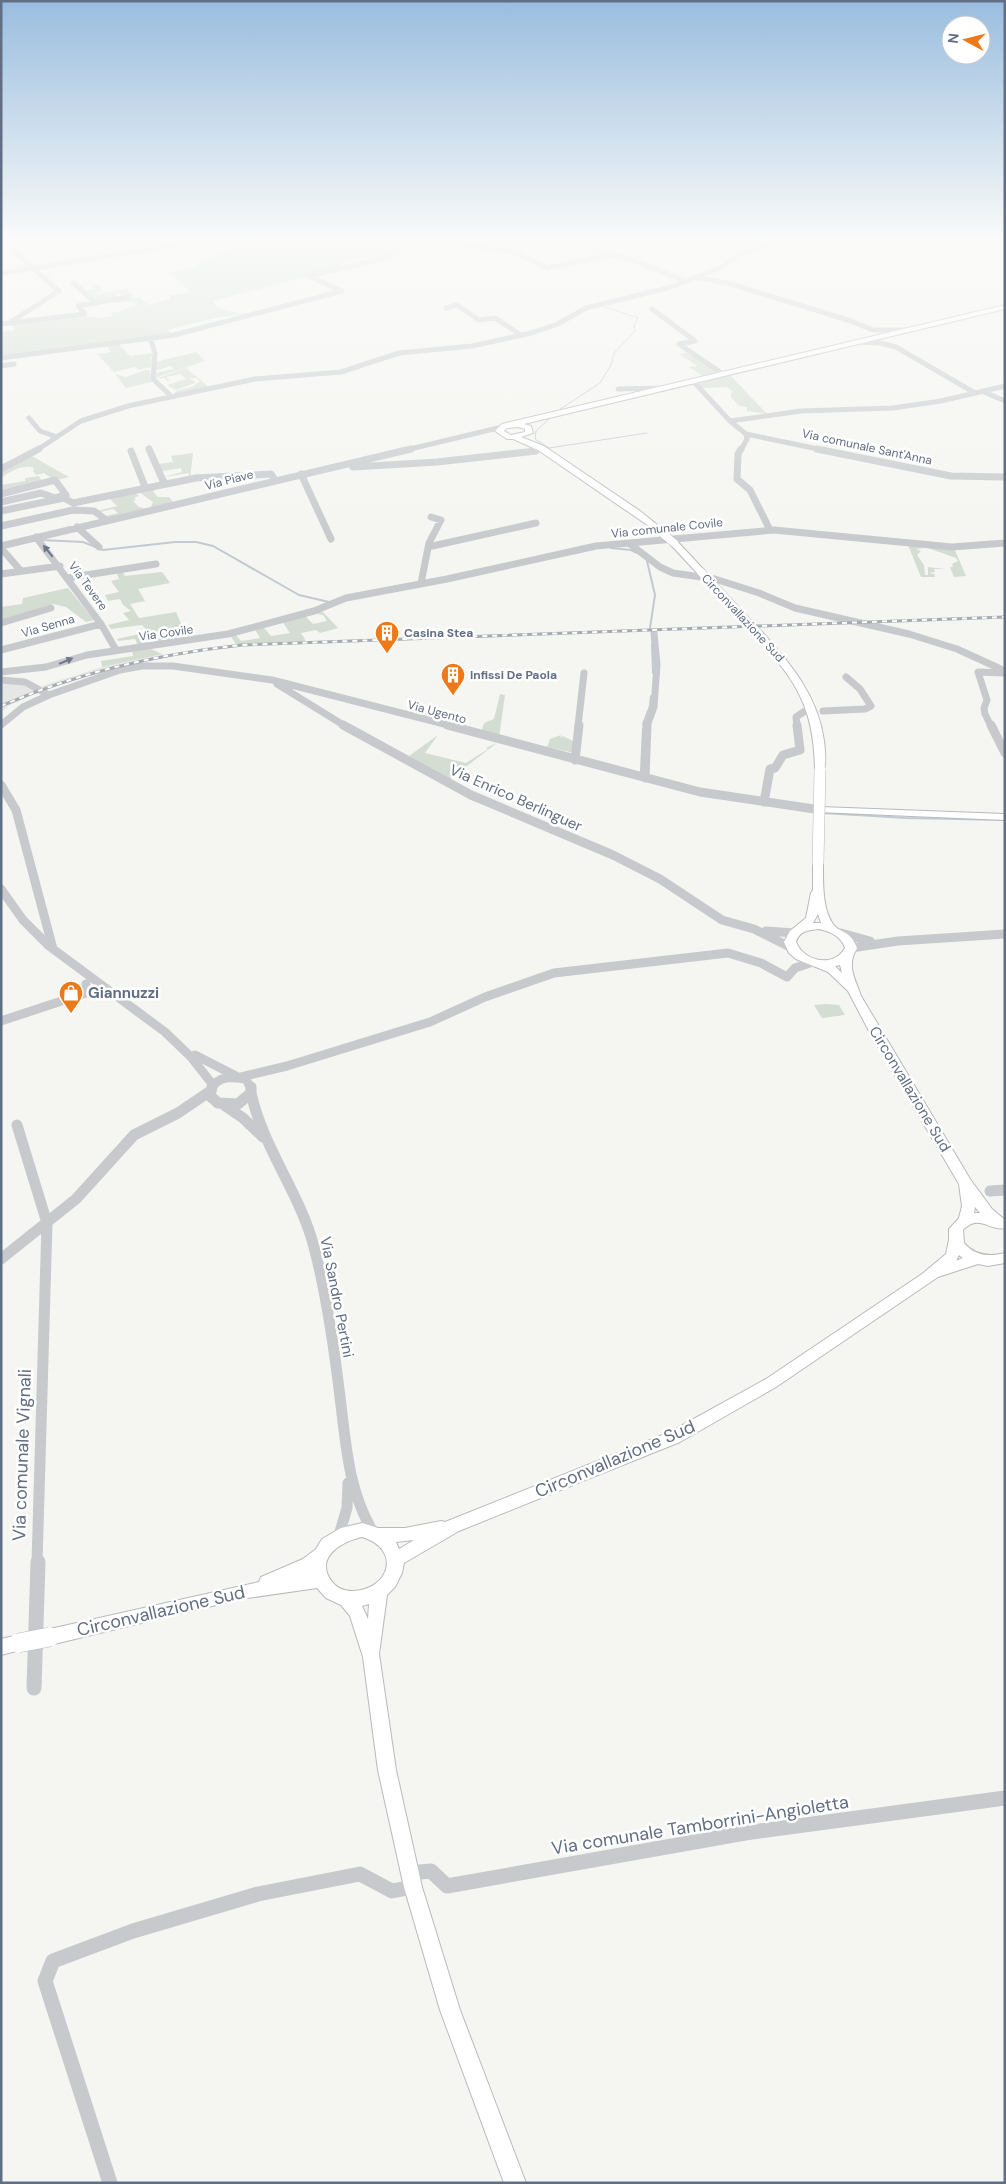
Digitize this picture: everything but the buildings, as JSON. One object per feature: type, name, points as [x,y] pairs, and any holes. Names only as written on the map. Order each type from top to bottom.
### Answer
[{"type":"main road","points":[[502,431],[552,414],[867,340]]},
{"type":"main road","name":"Circonvallazione Sud","points":[[515,437],[529,431],[534,423],[552,414]]},
{"type":"main road","points":[[515,425],[529,431],[528,436],[538,449]]},
{"type":"main road","name":"Circonvallazione Sud","points":[[502,431],[538,449],[637,513],[662,533],[786,663],[804,688],[815,714],[821,745],[818,886],[823,917],[829,928]]},
{"type":"main road","points":[[821,810],[1005,817]]},
{"type":"main road","name":"Circonvallazione Sud","points":[[818,886],[810,919],[790,942],[793,950],[839,976],[855,996],[965,1182],[987,1213],[1003,1225]]},
{"type":"main road","name":"Circonvallazione Sud","points":[[798,931],[810,927],[829,928],[841,934],[850,943],[846,968],[855,996]]},
{"type":"main road","points":[[816,963],[838,962],[848,953]]},
{"type":"main road","name":"Circonvallazione Sud","points":[[396,1559],[453,1526],[675,1436],[771,1382],[926,1278],[950,1257],[954,1250],[956,1229],[965,1220],[969,1206],[965,1182]]},
{"type":"main road","name":"Circonvallazione Sud","points":[[965,1220],[983,1218],[1003,1225]]},
{"type":"main road","points":[[956,1240],[964,1251],[977,1259]]},
{"type":"main road","name":"Circonvallazione Sud","points":[[926,1278],[977,1259],[1003,1260]]},
{"type":"main road","points":[[241,1592],[313,1563],[331,1540],[350,1531],[405,1535],[453,1526]]},
{"type":"main road","points":[[320,1555],[318,1572],[321,1580],[336,1595],[346,1598],[364,1598],[379,1591],[392,1577],[396,1559],[393,1550],[376,1533]]},
{"type":"main road","name":"Circonvallazione Sud","points":[[1,1647],[241,1592],[321,1580]]},
{"type":"main road","points":[[372,1657],[379,1591]]},
{"type":"main road","points":[[346,1598],[360,1619],[372,1657],[387,1770],[411,1880],[450,2010],[515,2183]]},
{"type":"street","points":[[1,358],[136,340]]},
{"type":"street","points":[[151,340],[155,353],[153,379],[171,396]]},
{"type":"street","points":[[1,469],[84,420],[171,396],[255,379],[341,372],[372,362],[370,358],[399,353],[472,346],[499,340]]},
{"type":"street","points":[[694,340],[695,341],[680,344],[722,374]]},
{"type":"street","points":[[885,340],[975,394]]},
{"type":"street","points":[[892,344],[894,340]]},
{"type":"street","points":[[857,342],[892,344]]},
{"type":"street","points":[[1,366],[14,364]]},
{"type":"street","name":"Via comunale Sant'Anna","points":[[693,381],[736,428],[746,434],[951,476],[1005,477]]},
{"type":"street","points":[[730,421],[801,411],[857,411],[941,402],[1005,386]]},
{"type":"street","points":[[618,389],[662,388]]},
{"type":"street","points":[[984,392],[1005,401]]},
{"type":"street","points":[[30,418],[40,431],[57,437]]},
{"type":"street","name":"Via Piave","points":[[1,547],[31,530],[77,528],[462,436],[502,431]]},
{"type":"street","points":[[746,434],[747,438],[738,454],[738,479],[750,490],[770,530]]},
{"type":"street","points":[[149,448],[164,483]]},
{"type":"street","points":[[338,466],[386,466],[437,462],[538,449]]},
{"type":"street","points":[[131,451],[145,487]]},
{"type":"street","points":[[1,511],[61,498],[73,503],[196,478],[271,474],[275,480]]},
{"type":"street","points":[[301,474],[331,539]]},
{"type":"street","points":[[1,494],[55,480],[66,495],[55,498],[41,493],[1,502]]},
{"type":"street","name":"Via Tevere","points":[[13,508],[60,566],[101,624],[116,650]]},
{"type":"street","points":[[1,526],[31,530],[82,510],[97,512],[105,519]]},
{"type":"street","points":[[421,583],[428,547],[442,520],[431,517]]},
{"type":"street","points":[[428,547],[536,523]]},
{"type":"street","points":[[77,528],[99,547]]},
{"type":"street","name":"Via comunale Covile","points":[[335,603],[583,549],[770,530],[952,547],[1005,543]]},
{"type":"street","points":[[630,544],[660,568],[673,573],[715,579],[759,592],[795,608],[909,634],[956,649],[1004,671]]},
{"type":"street","points":[[1,547],[21,571]]},
{"type":"street","points":[[67,578],[156,564]]},
{"type":"street","points":[[1,574],[60,566]]},
{"type":"street","name":"Via Covile","points":[[1,672],[55,665],[87,654],[172,644],[228,634],[335,603]]},
{"type":"street","points":[[1,623],[51,608]]},
{"type":"street","name":"Via Senna","points":[[1,650],[101,624]]},
{"type":"street","points":[[645,778],[645,742],[648,721],[654,707],[656,665],[654,633]]},
{"type":"street","name":"Via Ugento","points":[[49,695],[120,670],[150,665],[173,666],[272,680],[700,792],[821,810]]},
{"type":"street","points":[[30,680],[35,668]]},
{"type":"street","points":[[1004,671],[1003,673],[978,672],[987,700],[984,708],[985,714],[1005,753]]},
{"type":"street","points":[[575,760],[584,673]]},
{"type":"street","points":[[823,711],[865,709],[871,706],[860,689],[846,677]]},
{"type":"street","points":[[1,680],[25,682],[49,695]]},
{"type":"street","name":"Via Enrico Berlinguer","points":[[272,680],[310,707],[471,795],[613,855],[660,879],[722,920],[754,929],[793,950]]},
{"type":"street","points":[[310,689],[308,694],[310,707]]},
{"type":"street","points":[[1,725],[23,707],[49,695]]},
{"type":"street","points":[[319,712],[320,704],[327,700],[340,698]]},
{"type":"street","points":[[764,802],[770,769],[775,768],[783,754],[800,750],[796,717],[806,712]]},
{"type":"street","points":[[1,785],[16,810],[54,952]]},
{"type":"street","points":[[1,890],[17,914],[54,952],[160,1028],[186,1050],[200,1065],[211,1088],[210,1096],[243,1118],[265,1139]]},
{"type":"street","name":"Via Enrico Berlinguer","points":[[754,929],[798,931]]},
{"type":"street","points":[[841,934],[867,941],[898,941],[1005,934]]},
{"type":"street","points":[[848,953],[898,941]]},
{"type":"street","points":[[774,970],[791,965],[793,950]]},
{"type":"street","points":[[178,1114],[223,1078],[238,1077],[287,1066],[430,1022],[484,997],[554,973],[728,953],[743,956],[787,977],[798,966],[816,963]]},
{"type":"street","points":[[1,1021],[86,993],[86,984]]},
{"type":"street","points":[[186,1050],[249,1082],[256,1116],[265,1139]]},
{"type":"street","points":[[1,1259],[89,1187],[120,1148],[134,1135],[178,1114],[205,1105],[244,1101],[266,1076],[287,1066]]},
{"type":"street","name":"Via comunale Vignali","points":[[17,1126],[47,1223],[34,1688]]},
{"type":"street","name":"Via Sandro Pertini","points":[[265,1139],[294,1191],[316,1253],[340,1395],[349,1469]]},
{"type":"street","points":[[990,1191],[1005,1190]]},
{"type":"street","points":[[349,1469],[360,1512],[376,1533]]},
{"type":"street","points":[[339,1535],[347,1508],[349,1469]]},
{"type":"street","name":"Via comunale Tamborrini-Angioletta","points":[[411,1880],[426,1869],[437,1872],[447,1886],[745,1834],[1005,1798]]},
{"type":"street","points":[[110,2183],[45,1981],[52,1961],[134,1932],[258,1894],[360,1874],[392,1890],[411,1880]]},
{"type":"shaded area","points":[[1,340],[125,340],[1,358]]},
{"type":"shaded area","points":[[119,344],[130,356],[152,353],[153,357],[149,358],[152,359],[151,367],[139,370],[135,367],[114,372],[97,354],[111,352],[106,345]]},
{"type":"shaded area","points":[[197,352],[205,361],[155,378],[155,373],[174,369],[170,366],[155,371],[155,362]]},
{"type":"shaded area","points":[[689,352],[719,373],[703,376],[689,367],[699,367],[679,354]]},
{"type":"shaded area","points":[[186,368],[209,387],[174,394],[176,391],[192,387],[200,381],[196,378],[187,379],[193,380],[195,383],[176,390],[167,385],[186,379],[180,374],[167,377],[168,380],[173,380],[167,381],[164,378],[156,379]]},
{"type":"shaded area","points":[[150,370],[152,382],[126,388],[115,374],[126,377]]},
{"type":"shaded area","points":[[729,374],[767,414],[747,411],[747,407],[739,406],[731,397],[733,392],[727,387],[702,388],[698,384]]},
{"type":"shaded area","points":[[193,453],[190,479],[166,482],[165,478],[169,481],[188,478],[189,473],[164,477],[182,472],[181,468],[162,471],[159,464],[173,462],[171,456]]},
{"type":"shaded area","points":[[30,455],[69,477],[1,494],[1,485],[25,481],[25,478],[39,476],[42,481],[51,478],[44,473],[36,475],[33,471],[34,468],[26,467],[13,471],[1,478],[1,471]]},
{"type":"shaded area","points":[[136,490],[155,490],[153,491],[158,497],[169,497],[174,503],[150,509],[153,502]]},
{"type":"shaded area","points":[[133,491],[139,496],[134,498],[136,500],[133,501],[139,507],[146,509],[108,519],[106,516],[118,513],[113,509],[97,511],[117,506],[108,497]]},
{"type":"shaded area","points":[[908,545],[925,548],[916,549],[921,551],[917,555],[924,565],[925,575],[928,575],[928,567],[945,569],[934,569],[935,572],[929,573],[934,574],[935,577],[921,577]]},
{"type":"shaded area","points":[[928,548],[954,548],[966,576],[954,577],[950,567],[953,567],[952,564],[958,561],[956,558]]},
{"type":"shaded area","points":[[122,571],[125,576],[162,572],[170,583],[138,589],[145,601],[130,604],[139,618],[176,612],[188,640],[138,646],[135,639],[118,641],[117,639],[148,632],[142,625],[111,629],[108,625],[129,620],[123,613],[131,611],[123,605],[120,599],[108,601],[105,595],[119,592],[111,581],[119,579],[116,572]]},
{"type":"shaded area","points":[[68,588],[94,620],[86,622],[66,607],[53,604],[1,620],[1,607],[22,604],[23,598]]},
{"type":"shaded area","points":[[322,611],[338,628],[320,633],[316,630],[301,633],[306,641],[236,644],[229,634],[235,634],[241,641],[260,638],[254,628],[263,627],[271,636],[290,633],[282,621],[304,615],[313,624],[327,621],[323,615],[312,613]]},
{"type":"shaded area","points":[[151,649],[162,654],[102,667],[101,661],[133,656],[132,651]]},
{"type":"shaded area","points":[[162,654],[167,657],[110,670],[47,689],[42,686],[102,667]]},
{"type":"shaded area","points":[[1,682],[23,684],[39,692],[1,711]]},
{"type":"shaded area","points":[[500,694],[505,695],[499,738],[481,733],[484,723],[494,719]]},
{"type":"shaded area","points":[[438,735],[425,753],[466,763],[488,749],[486,748],[497,743],[450,779],[409,756]]},
{"type":"shaded area","points":[[561,735],[560,738],[563,736],[575,742],[574,753],[547,747],[550,739]]},
{"type":"shaded area","points":[[814,1005],[839,1005],[845,1015],[822,1018]]},
{"type":"waterway","points":[[559,410],[600,383],[611,365],[614,353],[626,340]]},
{"type":"waterway","points":[[550,418],[536,431],[535,439],[549,448],[647,433]]},
{"type":"waterway","points":[[41,540],[83,542],[103,550],[175,542],[196,542],[213,546],[299,595],[329,602]]},
{"type":"waterway","points":[[611,548],[631,550],[637,553]]},
{"type":"waterway","points":[[647,561],[655,595],[650,628]]},
{"type":"waterway","points":[[652,644],[653,673]]},
{"type":"waterway","points":[[643,724],[650,706],[651,696]]},
{"type":"waterway","points":[[641,771],[643,729]]},
{"type":"waterway","points":[[823,813],[906,818],[1005,820]]},
{"type":"railway","points":[[1,706],[60,683],[119,666],[149,659],[242,645],[1005,617]]},
{"type":"place","name":"Casina Stea","points":[[387,654]]},
{"type":"place","name":"Infissi De Paola","points":[[453,696]]},
{"type":"place","name":"Giannuzzi","points":[[71,1014]]}]
